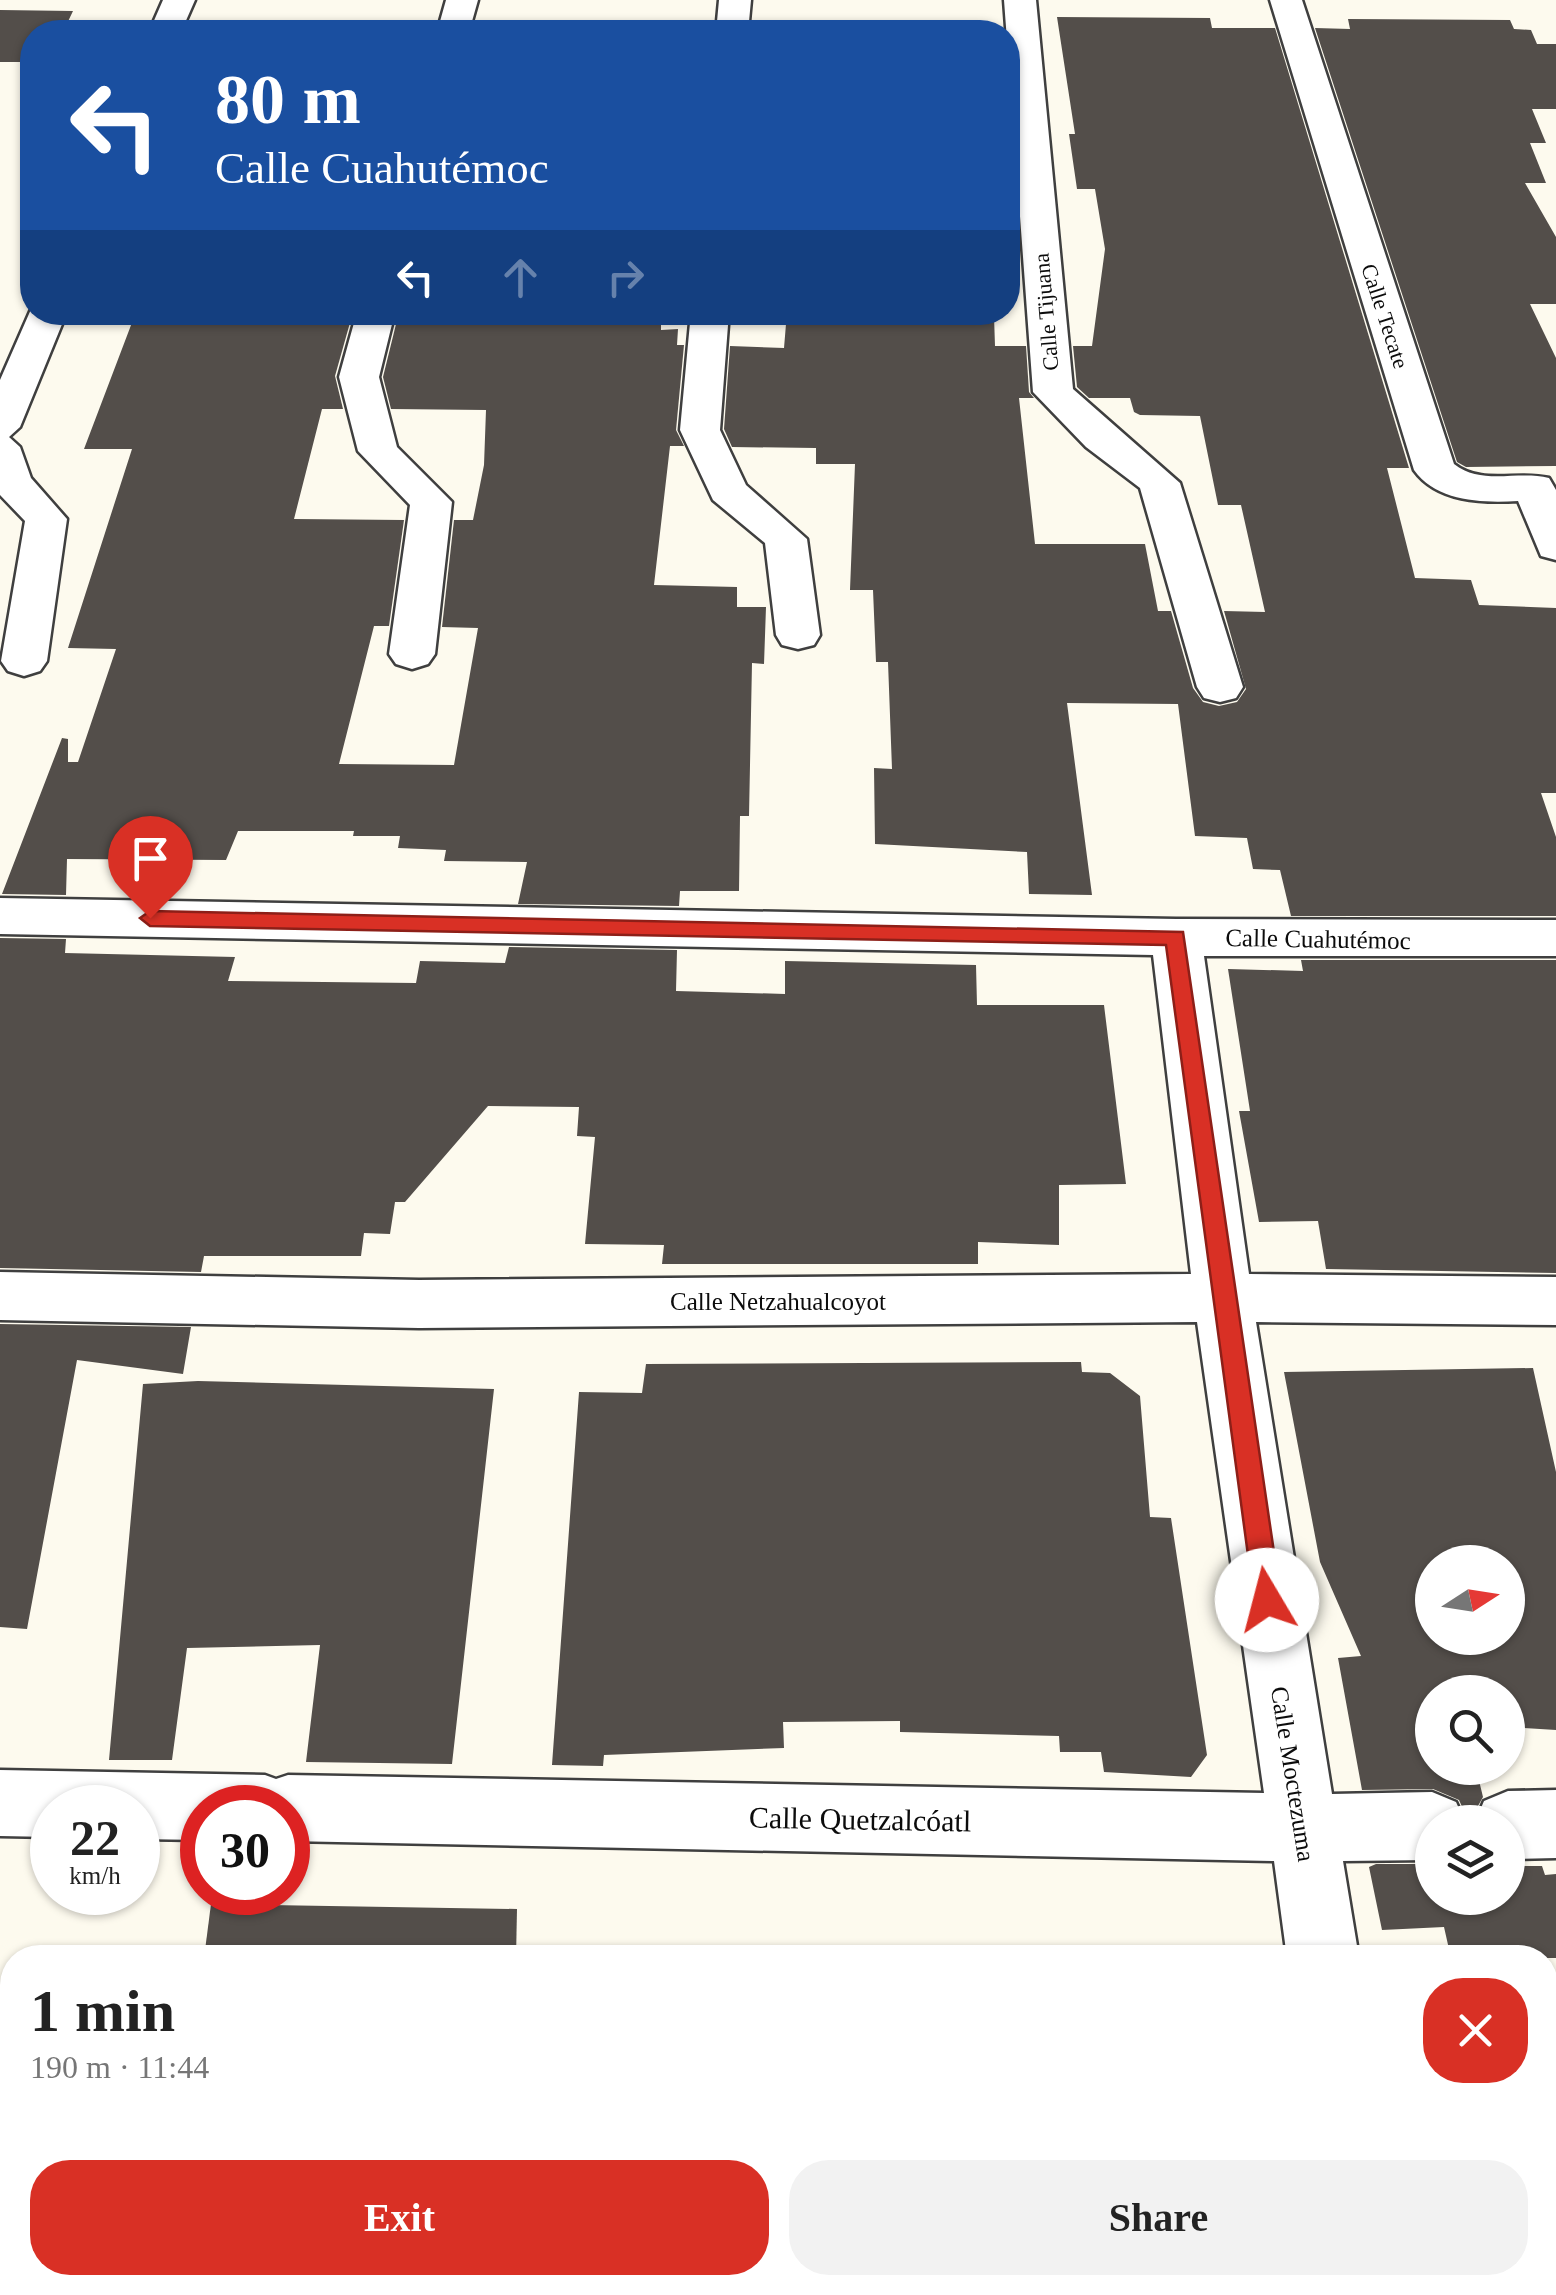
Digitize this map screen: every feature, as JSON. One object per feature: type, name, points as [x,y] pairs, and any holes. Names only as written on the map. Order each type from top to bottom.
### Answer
[{"type":"street","name":"Calle Tijuana","points":[[1020,0],[1053,392],[1100,438],[1159,483],[1220,687]]},
{"type":"street","name":"Calle Tecate","points":[[1286,0],[1435,470],[1451,485],[1476,490],[1534,488],[1556,547]]},
{"type":"street","points":[[0,427],[43,325]]},
{"type":"street","points":[[373,325],[359,377],[378,450],[431,502],[412,654]]},
{"type":"street","points":[[709,325],[700,430],[728,491],[786,539],[798,635]]},
{"type":"street","points":[[0,448],[11,482],[46,519],[24,661]]},
{"type":"street","name":"Calle Cuahutémoc","points":[[0,916],[1176,937],[1556,938]]},
{"type":"street","name":"Calle Moctezuma","points":[[1176,937],[1223,1298],[1321,1945]]},
{"type":"street","name":"Calle Netzahualcoyot","points":[[0,1296],[419,1304],[1223,1298],[1556,1301]]},
{"type":"street","points":[[0,1803],[180,1806]]},
{"type":"street","name":"Calle Quetzalcóatl","points":[[310,1808],[1300,1828],[1415,1826]]},
{"type":"street","points":[[1525,1824],[1556,1824]]},
{"type":"building","points":[[0,10],[73,11],[69,20],[20,20],[20,62],[0,62]]},
{"type":"building","points":[[1057,17],[1210,18],[1212,28],[1275,28],[1409,468],[1387,468],[1415,578],[1471,580],[1479,605],[1556,608],[1556,793],[1541,793],[1556,837],[1556,916],[1291,916],[1280,870],[1253,869],[1247,838],[1195,836],[1178,704],[1067,703],[1092,895],[1029,894],[1027,852],[875,844],[874,768],[892,769],[888,662],[876,662],[873,590],[850,590],[855,464],[816,464],[816,448],[732,447],[724,429],[730,346],[784,348],[786,325],[994,325],[995,346],[1026,346],[1029,392],[1034,398],[1019,398],[1035,544],[1145,544],[1158,611],[1171,611],[1193,688],[1203,702],[1219,706],[1237,702],[1246,689],[1224,611],[1265,612],[1241,505],[1218,505],[1200,416],[1140,415],[1134,412],[1130,398],[1089,398],[1077,387],[1073,346],[1092,346],[1105,249],[1095,189],[1077,189],[1069,134],[1075,134]]},
{"type":"building","points":[[1348,19],[1510,20],[1514,29],[1531,30],[1537,44],[1556,44],[1556,109],[1532,109],[1546,143],[1530,143],[1546,183],[1525,183],[1556,237],[1556,304],[1530,304],[1556,358],[1556,466],[1466,467],[1457,462],[1315,28],[1350,29]]},
{"type":"building","points":[[131,325],[349,325],[335,376],[343,409],[322,409],[294,519],[404,520],[389,626],[374,626],[339,764],[454,765],[478,628],[442,627],[454,520],[473,520],[484,465],[486,410],[391,409],[383,377],[396,325],[661,325],[661,330],[678,329],[677,345],[684,345],[676,430],[684,446],[670,446],[654,585],[737,587],[737,607],[766,607],[764,664],[752,663],[749,816],[740,816],[739,891],[680,891],[679,906],[518,904],[527,862],[444,861],[446,850],[398,848],[400,836],[353,836],[354,831],[238,831],[226,860],[67,859],[66,895],[2,894],[62,738],[68,739],[68,762],[78,762],[116,649],[68,648],[132,449],[84,449]]},
{"type":"building","points":[[0,938],[66,939],[65,953],[235,957],[228,981],[416,983],[420,961],[505,963],[509,947],[677,950],[676,991],[785,994],[785,961],[976,965],[977,1005],[1104,1005],[1126,1184],[1059,1185],[1059,1245],[978,1242],[978,1264],[662,1264],[664,1245],[585,1244],[595,1137],[577,1136],[579,1107],[488,1106],[405,1202],[395,1202],[390,1234],[364,1233],[361,1256],[204,1256],[201,1272],[0,1268]]},
{"type":"building","points":[[1301,960],[1556,960],[1556,1273],[1326,1269],[1318,1221],[1259,1222],[1239,1111],[1250,1111],[1228,969],[1303,971]]},
{"type":"building","points":[[0,1324],[191,1327],[183,1374],[77,1360],[27,1629],[0,1627]]},
{"type":"building","points":[[1081,1362],[1082,1372],[1110,1373],[1140,1396],[1150,1517],[1171,1518],[1207,1755],[1191,1777],[1104,1772],[1101,1752],[1060,1752],[1059,1736],[900,1732],[900,1721],[783,1722],[784,1748],[604,1755],[603,1766],[552,1765],[579,1392],[642,1393],[646,1364]]},
{"type":"building","points":[[1533,1368],[1556,1472],[1556,1730],[1525,1728],[1525,1675],[1415,1675],[1415,1785],[1480,1785],[1483,1797],[1479,1805],[1461,1805],[1459,1800],[1433,1789],[1362,1790],[1338,1658],[1361,1656],[1320,1562],[1284,1372]]},
{"type":"building","points":[[198,1381],[494,1389],[452,1764],[306,1762],[320,1645],[187,1648],[172,1760],[109,1760],[143,1384]]},
{"type":"building","points":[[1376,1864],[1415,1864],[1415,1915],[1525,1915],[1525,1866],[1542,1866],[1545,1875],[1556,1874],[1556,1945],[1448,1945],[1444,1927],[1382,1930],[1369,1867]]},
{"type":"building","points":[[310,1906],[517,1909],[516,1945],[206,1945],[210,1915],[310,1915]]},
{"type":"route","points":[[150,918],[1176,937],[1267,1600]]}]
